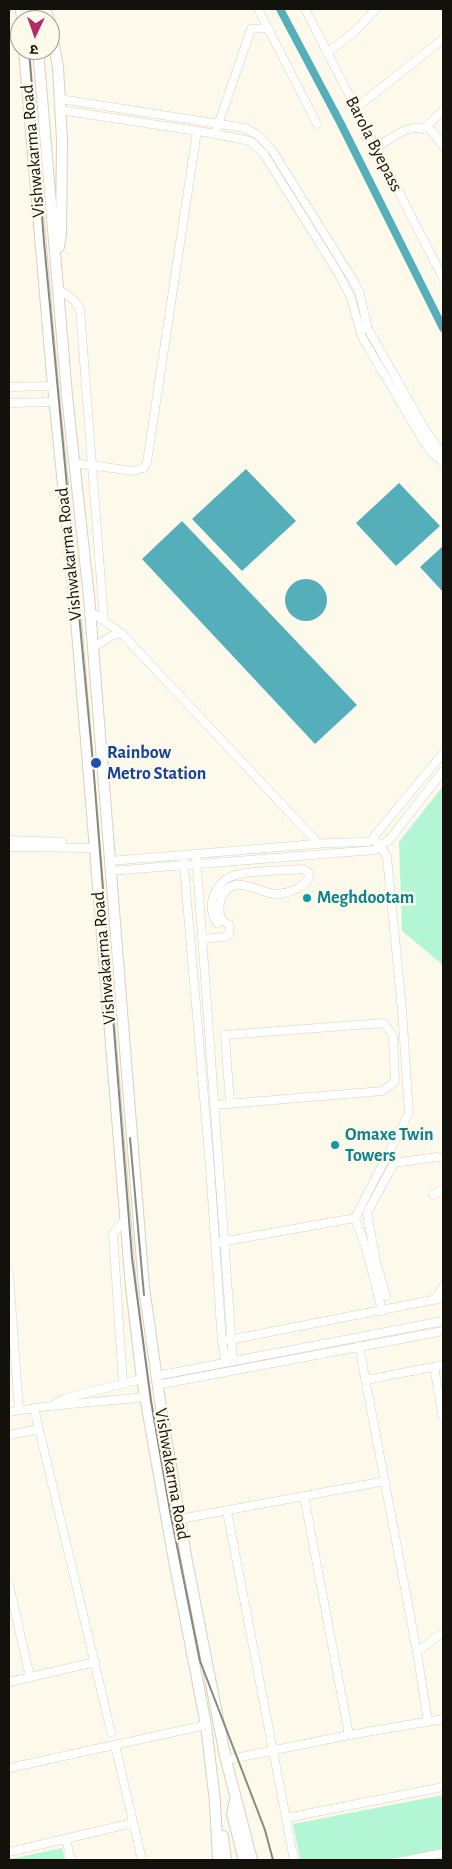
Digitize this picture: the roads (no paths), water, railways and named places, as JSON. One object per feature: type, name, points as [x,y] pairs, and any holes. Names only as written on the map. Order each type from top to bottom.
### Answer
[{"type":"main road","name":"Vishwakarma Road","points":[[25,60],[54,402],[74,596],[131,1287],[142,1380],[206,1725],[215,1802],[218,1860]]},
{"type":"main road","name":"Vishwakarma Road","points":[[39,60],[58,289],[90,611],[144,1287],[156,1381],[180,1519],[226,1760],[252,1860]]},
{"type":"main road","points":[[56,266],[61,234],[62,140],[57,60]]},
{"type":"main road","points":[[27,80],[41,80]]},
{"type":"main road","points":[[28,92],[42,92]]},
{"type":"main road","points":[[112,1059],[117,1061],[125,1057]]},
{"type":"main road","points":[[115,1087],[119,1082],[127,1083]]},
{"type":"main road","points":[[235,1796],[232,1814],[244,1860]]},
{"type":"main road","points":[[215,1802],[221,1817],[226,1860]]},
{"type":"street","points":[[258,9],[317,124]]},
{"type":"street","name":"Barola Byepass","points":[[305,9],[443,278]]},
{"type":"street","points":[[327,53],[354,32],[376,9]]},
{"type":"street","points":[[215,134],[251,29],[268,28]]},
{"type":"street","points":[[356,108],[443,39]]},
{"type":"street","points":[[60,105],[245,128],[258,135],[272,150],[351,277],[359,292],[368,329],[426,431],[437,447],[443,452]]},
{"type":"street","points":[[60,105],[250,141],[264,154],[337,271],[351,298],[362,337],[421,437],[432,453],[443,462]]},
{"type":"street","points":[[376,148],[411,128],[418,127],[422,129],[428,126],[443,112]]},
{"type":"street","points":[[428,126],[443,146]]},
{"type":"street","points":[[75,463],[133,471],[144,468],[147,462],[197,131]]},
{"type":"street","points":[[58,289],[74,300],[80,309],[104,621]]},
{"type":"street","points":[[9,387],[53,386]]},
{"type":"street","points":[[25,387],[25,403]]},
{"type":"street","points":[[9,403],[54,402]]},
{"type":"street","points":[[86,573],[101,572]]},
{"type":"street","points":[[90,611],[121,633],[318,844]]},
{"type":"street","points":[[93,648],[111,636],[121,633]]},
{"type":"street","points":[[110,866],[183,855],[318,844],[368,842],[443,753]]},
{"type":"street","points":[[110,866],[184,865],[375,850],[390,839],[443,771]]},
{"type":"street","points":[[372,839],[381,846],[387,857],[402,1010],[409,1113],[355,1218],[366,1248],[382,1311]]},
{"type":"street","points":[[9,840],[94,845]]},
{"type":"street","points":[[9,847],[94,845]]},
{"type":"street","points":[[196,854],[232,1339],[230,1362]]},
{"type":"street","points":[[183,855],[222,1342],[230,1362]]},
{"type":"street","points":[[218,937],[214,932],[219,923],[221,917],[220,905],[226,892],[240,885],[251,886],[260,881],[303,869],[309,873],[310,877],[307,882],[286,892],[276,894],[268,893],[260,881],[235,876],[228,878],[215,894],[212,906],[213,915],[219,923]]},
{"type":"street","points":[[201,926],[219,923],[228,924],[230,932],[224,938],[202,938]]},
{"type":"street","points":[[214,1105],[230,1104],[382,1091],[395,1082],[393,1036],[384,1023],[225,1035],[230,1104]]},
{"type":"street","points":[[198,1025],[208,1024]]},
{"type":"street","points":[[386,1296],[376,1261],[367,1213],[394,1163],[437,1157],[443,1159]]},
{"type":"street","points":[[432,1195],[443,1189]]},
{"type":"street","points":[[215,1243],[355,1218]]},
{"type":"street","points":[[123,1384],[113,1233],[126,1219]]},
{"type":"street","points":[[9,1274],[19,1410]]},
{"type":"street","points":[[435,1299],[443,1286]]},
{"type":"street","points":[[222,1342],[443,1298]]},
{"type":"street","points":[[156,1381],[230,1362],[443,1321]]},
{"type":"street","points":[[156,1381],[443,1330]]},
{"type":"street","points":[[359,1346],[417,1652],[428,1722]]},
{"type":"street","points":[[366,1380],[443,1365]]},
{"type":"street","points":[[434,1367],[443,1418]]},
{"type":"street","points":[[55,1404],[66,1398],[142,1380]]},
{"type":"street","points":[[9,1412],[55,1404],[68,1405],[145,1397]]},
{"type":"street","points":[[34,1408],[111,1732]]},
{"type":"street","points":[[9,1436],[39,1429]]},
{"type":"street","points":[[180,1519],[385,1482]]},
{"type":"street","points":[[304,1496],[349,1735]]},
{"type":"street","points":[[227,1510],[294,1860]]},
{"type":"street","points":[[9,1585],[12,1615],[30,1677]]},
{"type":"street","points":[[417,1652],[443,1632]]},
{"type":"street","points":[[9,1682],[95,1662]]},
{"type":"street","points":[[226,1760],[349,1735],[443,1719]]},
{"type":"street","points":[[9,1768],[206,1725]]},
{"type":"street","points":[[115,1745],[142,1860]]},
{"type":"street","points":[[286,1818],[443,1787]]},
{"type":"street","points":[[9,1852],[133,1823]]},
{"type":"street","points":[[66,1839],[72,1860]]},
{"type":"street","points":[[409,1860],[443,1853]]},
{"type":"water","points":[[246,469],[296,521],[242,571],[192,519]]},
{"type":"water","points":[[399,483],[440,526],[396,566],[356,523]]},
{"type":"water","points":[[182,521],[357,705],[315,744],[142,559]]},
{"type":"water","points":[[443,546],[443,592],[420,567]]},
{"type":"water","points":[[310,579],[318,582],[324,588],[327,600],[324,612],[318,618],[302,621],[294,618],[288,612],[285,596],[288,588],[294,582]]},
{"type":"waterway","points":[[280,9],[341,124],[443,328]]},
{"type":"railway","points":[[30,60],[44,242],[93,763],[132,1258],[151,1401],[170,1511],[200,1661],[265,1830],[273,1860]]},
{"type":"railway","points":[[130,1138],[144,1295]]},
{"type":"place","name":"Rainbow Metro Station","points":[[96,763]]},
{"type":"place","name":"Meghdootam","points":[[307,898]]},
{"type":"place","name":"Omaxe Twin Towers","points":[[335,1145]]}]
